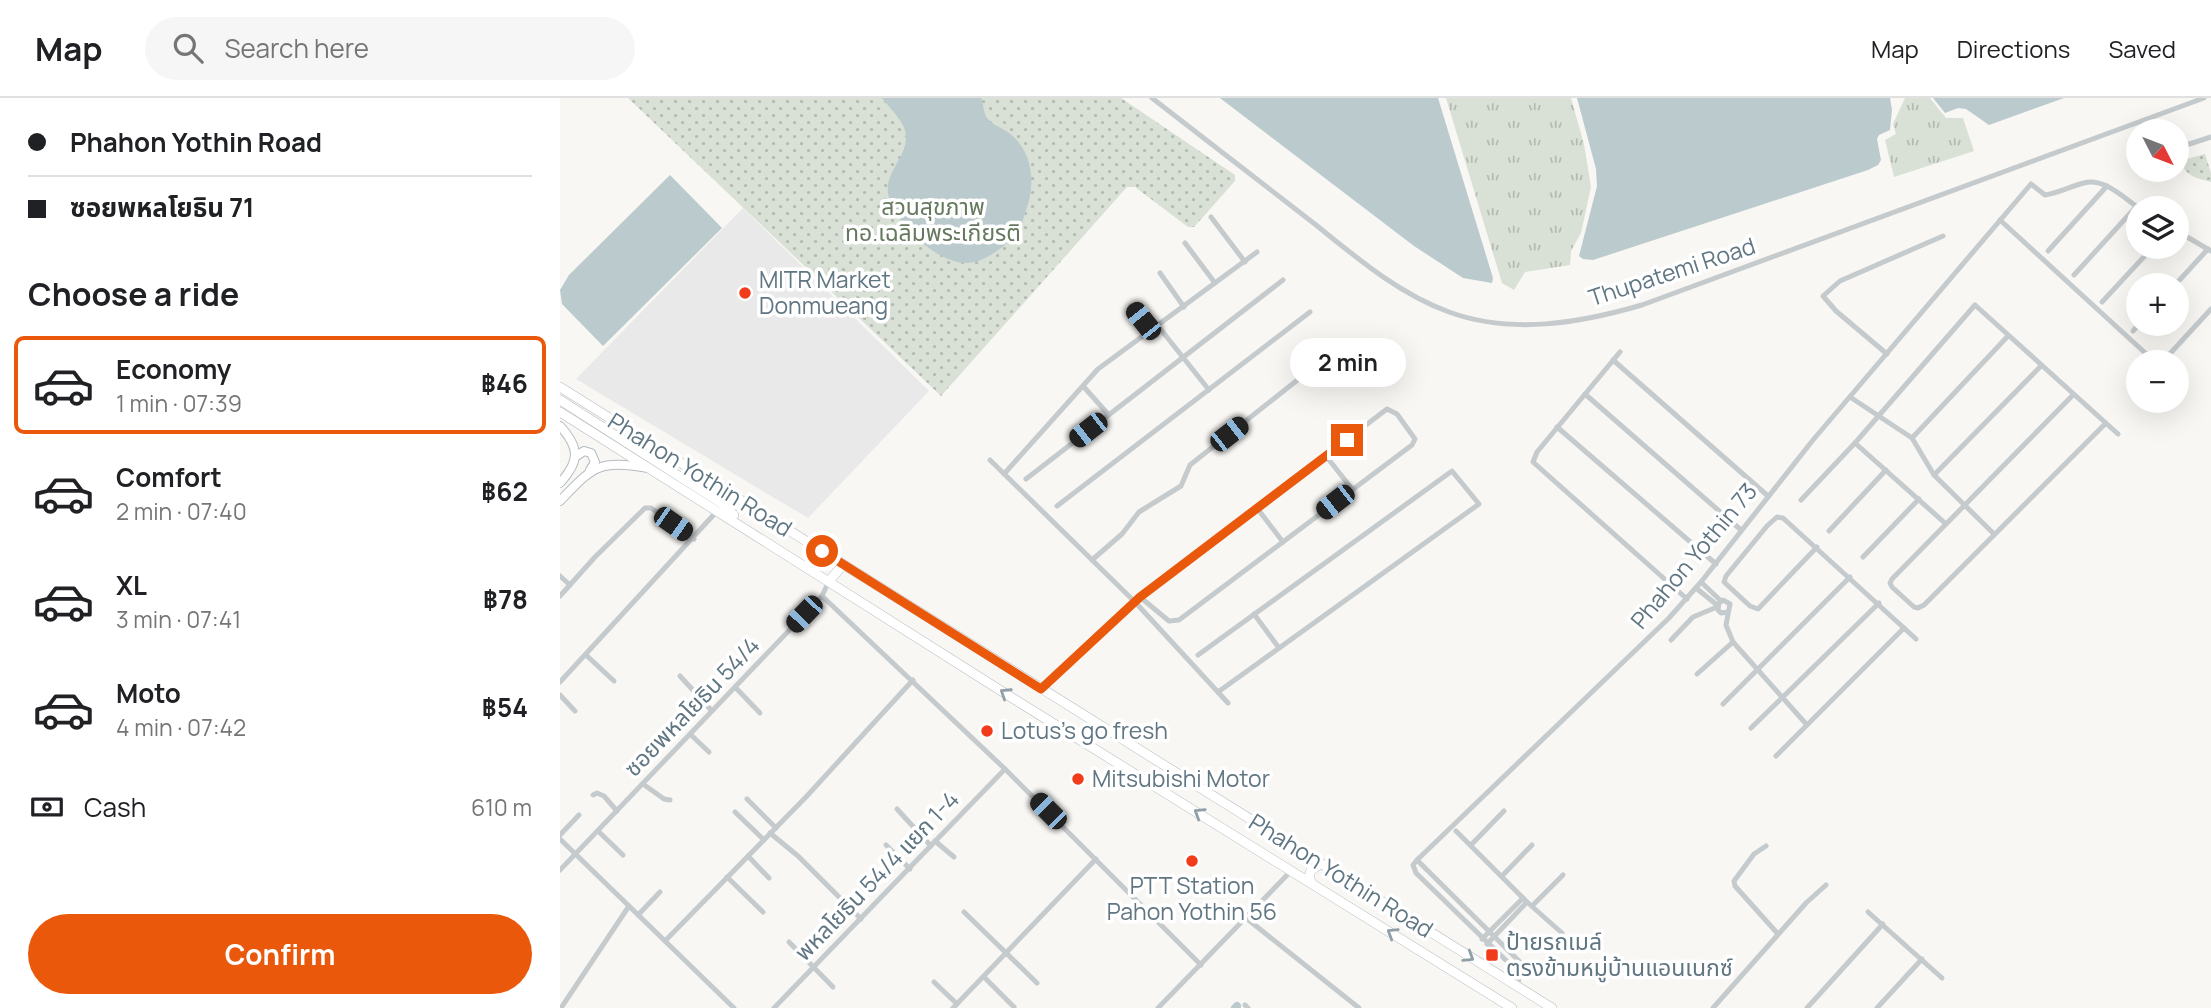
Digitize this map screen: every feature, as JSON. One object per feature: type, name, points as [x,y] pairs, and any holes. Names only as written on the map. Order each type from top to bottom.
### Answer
[{"type":"main road","name":"Phahon Yothin Road","points":[[560,387],[1552,1008]]},
{"type":"main road","points":[[560,400],[721,503],[748,529]]},
{"type":"main road","name":"Phahon Yothin Road","points":[[560,412],[1512,1008]]},
{"type":"main road","points":[[560,426],[571,440],[575,457],[570,471],[560,483]]},
{"type":"main road","points":[[560,501],[595,462],[591,453],[584,451],[575,457]]},
{"type":"main road","points":[[590,470],[614,464],[651,469]]},
{"type":"main road","points":[[829,581],[843,565]]},
{"type":"main road","points":[[1312,884],[1309,877],[1311,870],[1321,863]]},
{"type":"street","name":"Thupatemi Road","points":[[1152,98],[1388,281],[1449,312],[1499,323],[1555,324],[1603,316],[1642,304],[2204,98]]},
{"type":"street","points":[[2189,144],[2211,137]]},
{"type":"street","name":"Phahon Yothin 73","points":[[1417,860],[1687,599],[1850,397],[2031,184],[2045,195],[2087,181],[2107,186]]},
{"type":"street","points":[[2048,251],[2107,186],[2126,199]]},
{"type":"street","points":[[1211,218],[1245,262]]},
{"type":"street","points":[[2000,220],[2142,350]]},
{"type":"street","points":[[2074,275],[2126,220]]},
{"type":"street","points":[[1887,354],[1836,312],[1823,296],[1840,281],[1943,236]]},
{"type":"street","points":[[2187,273],[2210,250],[2189,238]]},
{"type":"street","points":[[1185,243],[1215,283]]},
{"type":"street","points":[[1004,474],[1098,369],[1257,253]]},
{"type":"street","points":[[2102,302],[2142,259]]},
{"type":"street","points":[[1160,273],[1184,307]]},
{"type":"street","points":[[1026,479],[1283,280]]},
{"type":"street","points":[[1801,500],[1855,443],[1975,305],[2118,434]]},
{"type":"street","points":[[1131,306],[1143,321],[1144,335]]},
{"type":"street","points":[[2173,350],[2211,309]]},
{"type":"street","points":[[1057,506],[1310,312]]},
{"type":"street","points":[[1158,326],[1209,390]]},
{"type":"street","points":[[1912,438],[2008,336]]},
{"type":"street","points":[[1620,352],[1537,452],[1533,462],[1687,599]]},
{"type":"street","points":[[1092,560],[1122,534],[1139,512],[1181,486],[1190,465],[1329,355]]},
{"type":"street","points":[[1613,360],[1768,496]]},
{"type":"street","points":[[1934,475],[2041,366]]},
{"type":"street","points":[[1083,386],[1108,414]]},
{"type":"street","points":[[1585,394],[1741,530]]},
{"type":"street","points":[[2073,395],[1890,583],[1914,607],[1924,606],[2105,424]]},
{"type":"street","points":[[1850,397],[1912,438],[1934,475],[1994,534]]},
{"type":"street","points":[[990,460],[1092,560],[1138,599],[1169,621],[1175,622],[1415,441],[1397,414],[1387,409],[1138,599],[1041,689]]},
{"type":"street","points":[[1557,427],[1716,564]]},
{"type":"street","points":[[1855,443],[1946,524]]},
{"type":"street","points":[[1326,456],[1352,489]]},
{"type":"street","points":[[1829,531],[1886,470]]},
{"type":"street","points":[[1198,655],[1452,471],[1479,504],[1218,692]]},
{"type":"street","points":[[1863,557],[1919,499]]},
{"type":"street","points":[[560,596],[645,508],[651,508],[694,539]]},
{"type":"street","points":[[1257,508],[1283,542]]},
{"type":"street","points":[[560,682],[719,510]]},
{"type":"street","points":[[1817,547],[1758,609],[1751,607],[1724,582],[1726,576],[1777,517],[1787,521],[1817,547],[1916,639]]},
{"type":"street","points":[[560,576],[570,585]]},
{"type":"street","points":[[1723,704],[1850,577]]},
{"type":"street","name":"ซอยพหลโยธิน 54/4","points":[[560,870],[821,596],[829,581]]},
{"type":"street","points":[[1699,585],[1719,604],[1721,613],[1728,612]]},
{"type":"street","points":[[1735,593],[1726,625],[1733,642],[1807,725]]},
{"type":"street","points":[[821,596],[1005,769],[1201,965]]},
{"type":"street","points":[[1138,599],[1228,703]]},
{"type":"street","points":[[1751,728],[1879,603]]},
{"type":"street","points":[[1671,640],[1693,617],[1719,604],[1730,604]]},
{"type":"street","points":[[1254,614],[1279,648]]},
{"type":"street","points":[[1776,756],[1904,628]]},
{"type":"street","points":[[1697,674],[1733,642]]},
{"type":"street","points":[[586,655],[614,681]]},
{"type":"street","points":[[680,676],[712,711]]},
{"type":"street","points":[[665,941],[776,828],[913,680]]},
{"type":"street","points":[[735,687],[760,713]]},
{"type":"street","points":[[560,695],[575,711]]},
{"type":"street","points":[[690,734],[709,752]]},
{"type":"street","name":"พหลโยธิน 54/4 แยก 1-4","points":[[774,1008],[1005,769]]},
{"type":"street","points":[[643,784],[657,796],[670,800]]},
{"type":"street","points":[[593,795],[597,793],[604,796],[617,811]]},
{"type":"street","points":[[747,799],[776,828]]},
{"type":"street","points":[[897,809],[933,844],[954,857]]},
{"type":"street","points":[[1471,845],[1504,811]]},
{"type":"street","points":[[735,812],[764,840]]},
{"type":"street","points":[[579,815],[560,837],[734,1008]]},
{"type":"street","points":[[598,831],[623,855]]},
{"type":"street","points":[[1456,831],[1562,933]]},
{"type":"street","points":[[770,834],[786,845],[861,919]]},
{"type":"street","points":[[886,845],[910,869]]},
{"type":"street","points":[[1502,876],[1532,845]]},
{"type":"street","points":[[1766,846],[1754,853],[1734,881],[1735,886],[1778,934]]},
{"type":"street","points":[[748,856],[769,878]]},
{"type":"street","points":[[934,982],[955,1006],[1096,859]]},
{"type":"street","points":[[1518,987],[1523,965],[1417,860],[1413,865],[1416,873],[1519,974]]},
{"type":"street","points":[[1161,1007],[1291,871]]},
{"type":"street","points":[[1484,941],[1527,902],[1563,875]]},
{"type":"street","points":[[727,877],[763,912]]},
{"type":"street","points":[[1713,1008],[1778,934],[1826,885]]},
{"type":"street","points":[[638,915],[660,892]]},
{"type":"street","points":[[561,1008],[629,906]]},
{"type":"street","points":[[964,912],[1037,983]]},
{"type":"street","points":[[1868,912],[1942,978]]},
{"type":"street","points":[[1246,918],[1359,1008]]},
{"type":"street","points":[[1807,1008],[1883,924]]},
{"type":"street","points":[[789,942],[833,987]]},
{"type":"street","points":[[1877,1008],[1922,959]]},
{"type":"street","points":[[984,977],[1014,1007]]},
{"type":"street","points":[[723,1008],[728,1001]]},
{"type":"shaded area","points":[[882,98],[981,98],[987,118],[1017,140],[1028,158],[1031,190],[1016,235],[992,254],[967,263],[943,257],[907,228],[891,204],[888,193],[890,179],[903,152],[906,132]]},
{"type":"shaded area","points":[[1220,98],[1438,98],[1493,278],[1492,283],[1463,278],[1414,246]]},
{"type":"shaded area","points":[[1577,98],[1890,98],[1892,110],[1890,130],[1879,135],[1877,139],[1881,160],[1878,165],[1593,260],[1579,256],[1597,186],[1596,169]]},
{"type":"shaded area","points":[[1933,98],[2064,98],[1989,125],[1966,109],[1958,108],[1945,113]]},
{"type":"shaded area","points":[[670,175],[722,228],[603,346],[562,304],[560,290],[569,275]]},
{"type":"shaded area","name":"MITR Market Donmueang","points":[[743,208],[929,391],[808,518],[576,379]]},
{"type":"green space","name":"สวนสุขภาพ ทอ.เฉลิมพระเกียรติ","points":[[628,98],[1121,98],[1235,175],[1235,181],[1194,227],[1188,227],[1135,187],[1127,187],[941,396]]},
{"type":"green space","points":[[1446,98],[1571,98],[1584,144],[1591,187],[1581,233],[1571,251],[1570,265],[1525,272],[1514,290],[1502,283]]},
{"type":"green space","points":[[1905,98],[1930,98],[1946,118],[1963,118],[1974,151],[1894,177],[1885,140],[1896,134],[1893,124]]},
{"type":"green space","points":[[2205,154],[2211,182],[2189,174],[2189,158]]},
{"type":"place","name":"MITR Market Donmueang","points":[[745,293]]},
{"type":"place","name":"Lotus's go fresh","points":[[987,731]]},
{"type":"place","name":"Mitsubishi Motor","points":[[1078,779]]},
{"type":"place","name":"PTT Station Pahon Yothin 56","points":[[1192,861]]},
{"type":"place","name":"ป้ายรถเมล์ ตรงข้ามหมู่บ้านแอนเนกซ์","points":[[1492,955]]},
{"type":"route","points":[[822,551],[1041,689],[1140,597],[1347,440]]}]
